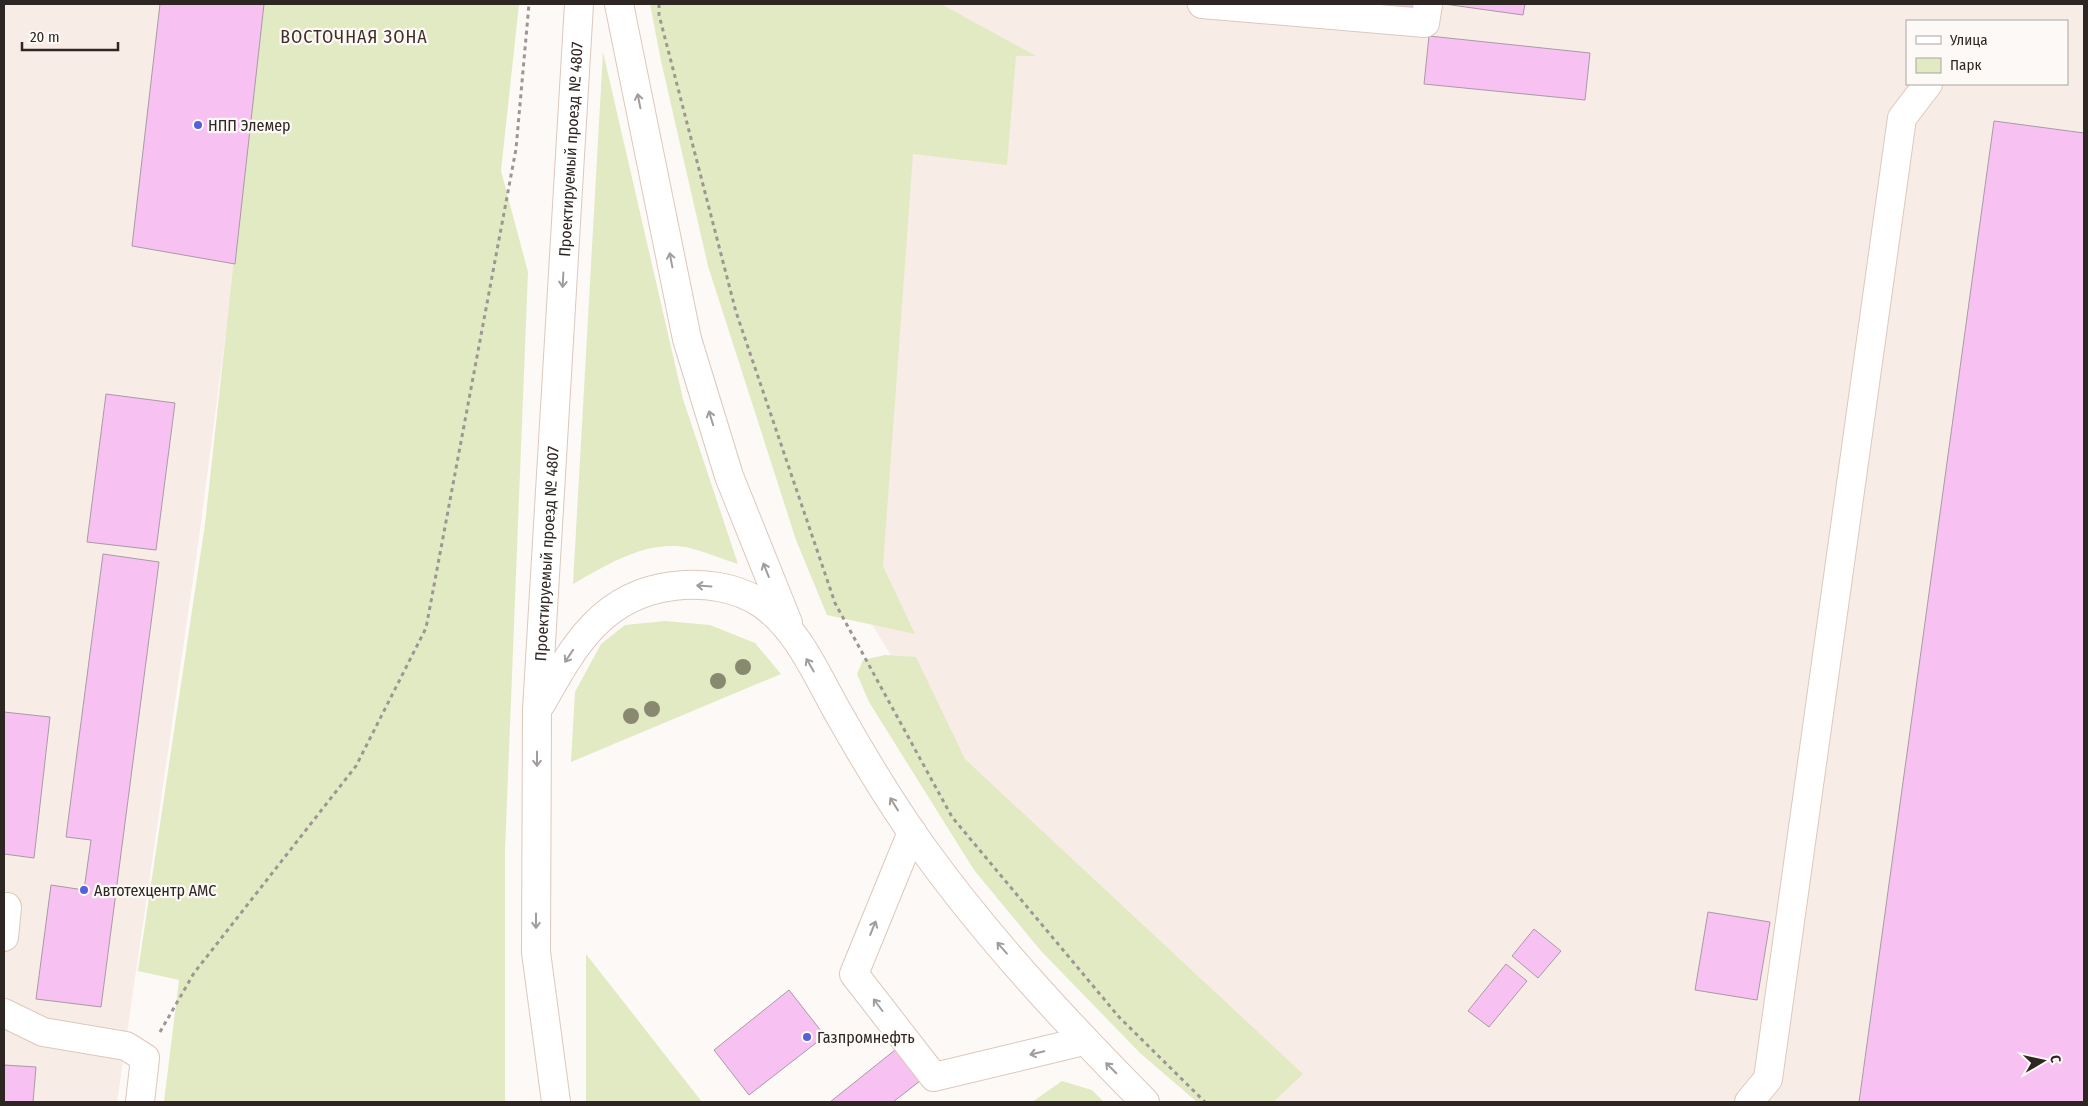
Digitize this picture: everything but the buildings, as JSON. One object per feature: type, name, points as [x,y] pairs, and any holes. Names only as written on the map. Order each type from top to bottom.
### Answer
[{"type":"main road","name":"Проектируемый проезд № 4807","points":[[555,1102],[536,952],[537,710],[579,4]]},
{"type":"main road","points":[[619,4],[687,339],[729,476],[791,632],[912,832],[964,904],[1084,1041],[1145,1102]]},
{"type":"main road","points":[[1202,4],[1425,23],[1428,4]]},
{"type":"main road","points":[[1749,1102],[1768,1079],[1902,118],[1927,85]]},
{"type":"main road","points":[[537,710],[580,640],[600,618],[619,603],[640,592],[684,584],[720,587],[742,594],[763,605],[791,632]]},
{"type":"main road","points":[[912,832],[854,974],[934,1077],[1084,1041]]},
{"type":"main road","points":[[4,937],[7,907]]},
{"type":"main road","points":[[4,1013],[43,1032],[126,1046],[145,1058],[140,1102]]},
{"type":"path","points":[[145,1058],[194,973],[356,766],[426,628],[516,149],[530,4]]},
{"type":"path","points":[[660,4],[660,15],[736,312],[835,604],[952,817],[1119,1018],[1205,1102]]},
{"type":"shaded area","points":[[4,4],[264,4],[235,264],[197,552],[117,1102],[4,1102]]},
{"type":"shaded area","points":[[722,4],[2084,4],[2084,1102],[1233,1102],[1076,961],[836,565]]},
{"type":"green space","points":[[262,4],[519,4],[501,171],[528,272],[505,851],[505,1102],[164,1102],[179,980],[138,971],[205,524]]},
{"type":"green space","points":[[650,4],[941,4],[1036,56],[1016,56],[1007,165],[913,154],[883,566],[915,634],[827,615],[796,540],[708,266],[661,61]]},
{"type":"green space","points":[[603,52],[683,399],[738,564],[690,548],[659,547],[644,550],[615,561],[573,584]]},
{"type":"green space","points":[[665,621],[710,625],[755,643],[781,674],[571,762],[575,692],[601,644],[625,625]]},
{"type":"green space","points":[[885,655],[916,657],[965,759],[1303,1074],[1273,1102],[1197,1102],[1140,1053],[1041,951],[974,870],[869,702],[857,674],[863,660]]},
{"type":"green space","points":[[586,954],[702,1102],[586,1102]]},
{"type":"green space","points":[[1062,1081],[1092,1090],[1104,1102],[1032,1102]]},
{"type":"place","name":"НПП Элемер","points":[[198,125]]},
{"type":"place","name":"Автотехцентр АМС","points":[[84,890]]},
{"type":"place","name":"Газпромнефть","points":[[807,1037]]},
{"type":"district","name":"ВОСТОЧНАЯ ЗОНА","points":[[354,37]]}]
